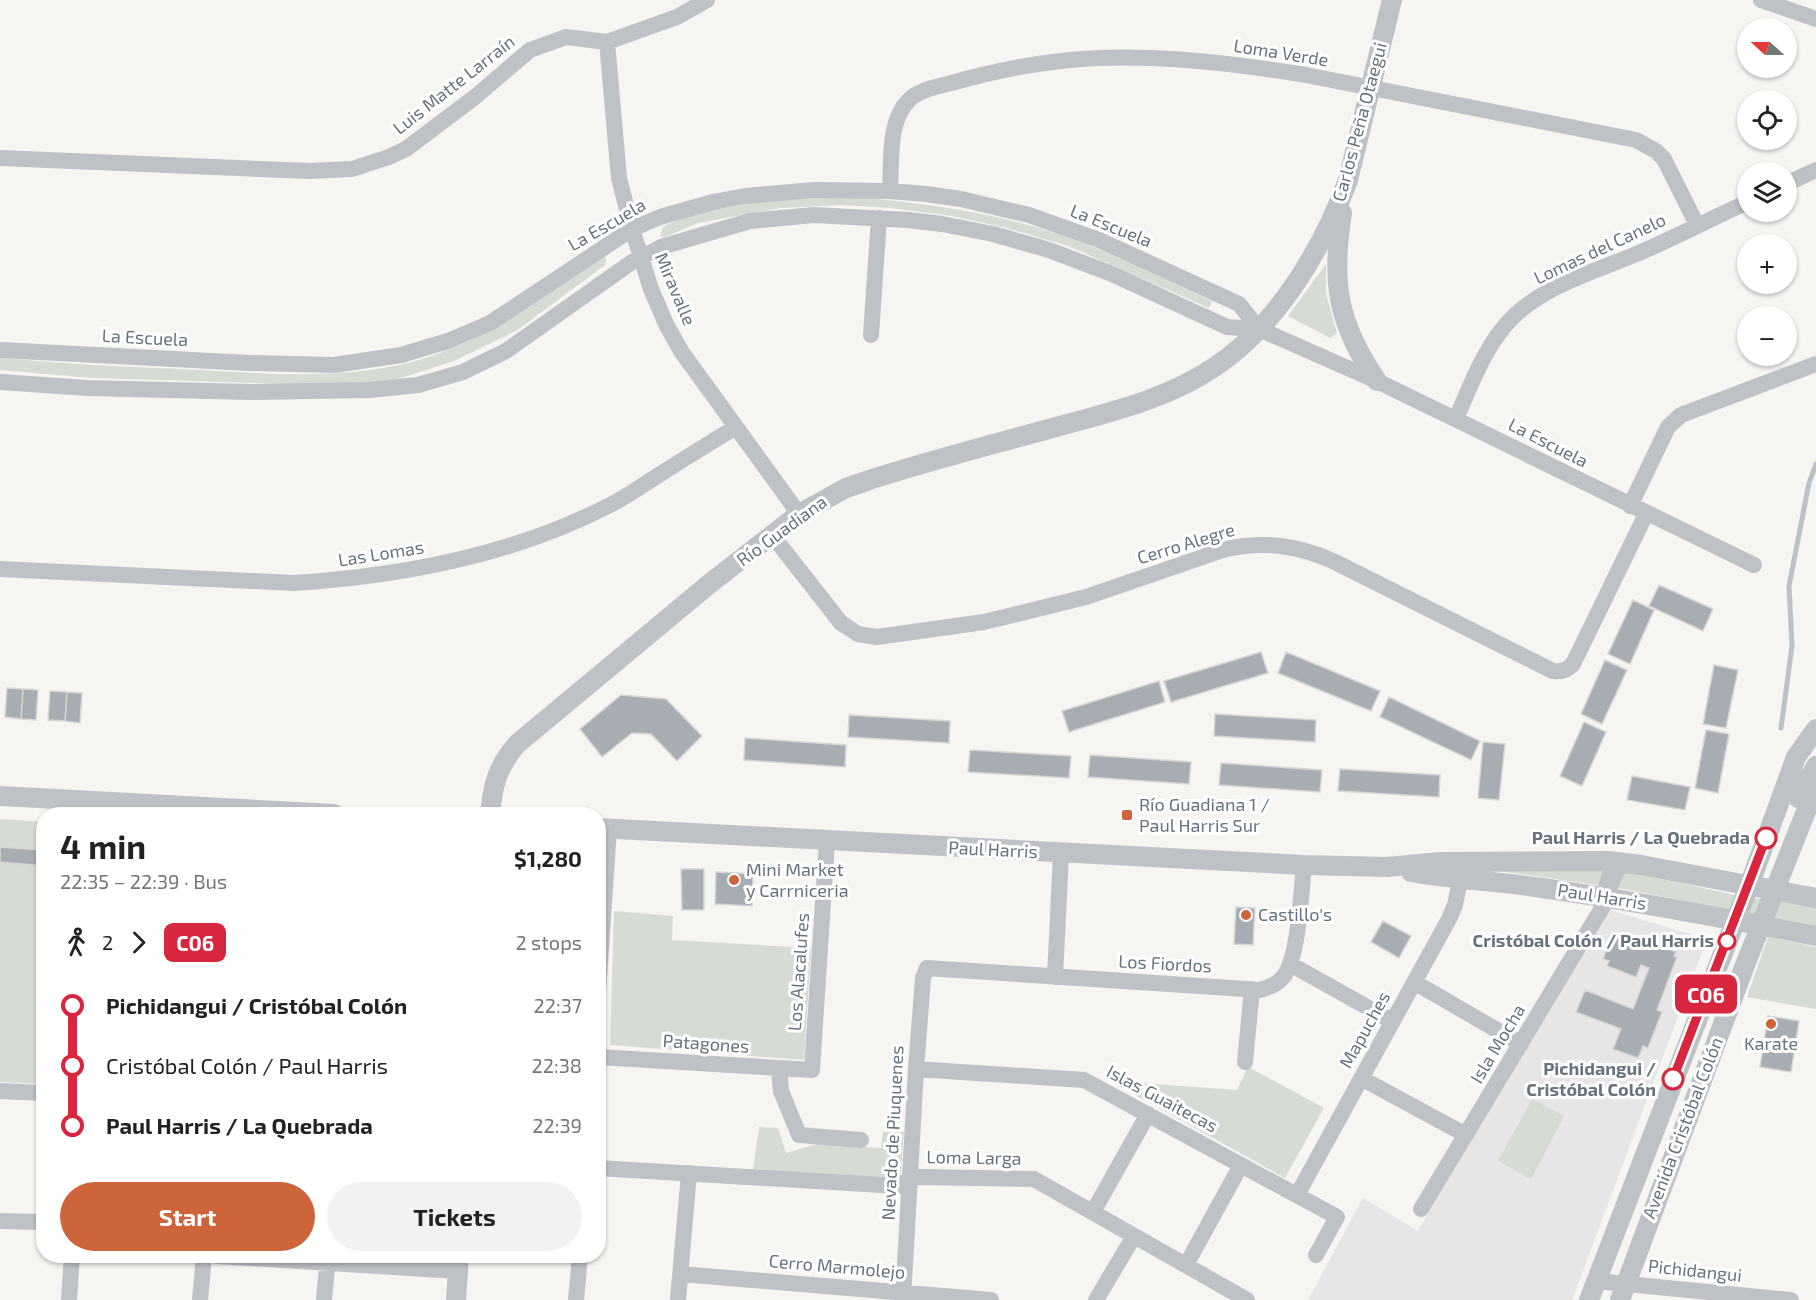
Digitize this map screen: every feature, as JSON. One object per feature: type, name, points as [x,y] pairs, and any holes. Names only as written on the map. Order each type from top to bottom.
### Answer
[{"type":"street","name":"Luis Matte Larraín","points":[[0,158],[310,171],[352,169],[389,157],[422,139],[530,50],[566,37],[607,42],[677,17],[707,0]]},
{"type":"street","name":"Carlos Peña Otaegui","points":[[1259,329],[1301,276],[1335,212],[1348,180],[1392,0]]},
{"type":"street","points":[[1761,0],[1816,19]]},
{"type":"street","name":"Miravalle","points":[[607,42],[619,178],[640,257],[666,324],[681,351],[799,514]]},
{"type":"street","name":"Loma Verde","points":[[890,191],[894,133],[900,112],[910,98],[925,90],[976,76],[1053,62],[1162,59],[1259,67],[1306,75],[1636,140],[1647,144],[1664,159],[1697,225]]},
{"type":"street","points":[[1797,179],[1816,170]]},
{"type":"street","points":[[1348,180],[1336,260],[1337,286],[1350,336],[1377,381]]},
{"type":"street","name":"La Escuela","points":[[0,350],[334,365],[384,359],[427,348],[490,323],[632,229],[660,217],[745,196],[814,190],[890,191],[961,199],[1029,215],[1133,255],[1239,304],[1259,329]]},
{"type":"street","name":"Lomas del Canelo","points":[[1456,419],[1494,340],[1509,321],[1527,305],[1556,288],[1650,248],[1737,207]]},
{"type":"street","name":"La Escuela","points":[[0,382],[87,388],[250,392],[370,390],[418,385],[463,372],[506,351],[640,257],[672,243],[750,221],[814,215],[942,224],[993,234],[1102,270],[1227,327],[1259,329],[1377,381],[1754,565]]},
{"type":"street","points":[[871,335],[879,218]]},
{"type":"street","name":"Río Guadiana","points":[[491,807],[497,774],[504,758],[517,744],[699,592],[799,514],[831,496],[872,479],[1130,407],[1166,393],[1216,366],[1259,329]]},
{"type":"street","points":[[1630,506],[1668,427],[1681,415],[1816,364]]},
{"type":"street","name":"Las Lomas","points":[[0,569],[295,583],[340,580],[424,568],[500,548],[600,510],[736,427]]},
{"type":"street","name":"Cerro Alegre","points":[[772,535],[841,623],[849,629],[868,636],[877,637],[984,622],[1086,597],[1226,549],[1252,545],[1280,545],[1307,550],[1333,561],[1553,672],[1558,672],[1573,664],[1646,514]]},
{"type":"street","name":"Avenida Cristóbal Colón","points":[[1589,1300],[1749,886],[1796,757],[1816,729]]},
{"type":"street","name":"Avenida Cristóbal Colón","points":[[1749,886],[1771,859],[1802,790],[1816,766]]},
{"type":"street","name":"Avenida Cristóbal Colón","points":[[1622,1292],[1745,965],[1816,786]]},
{"type":"street","points":[[0,796],[204,807]]},
{"type":"street","name":"Paul Harris","points":[[606,829],[1304,865],[1387,867],[1441,862],[1598,861],[1622,863],[1816,898]]},
{"type":"street","name":"Los Alacalufes","points":[[812,1070],[827,841]]},
{"type":"street","points":[[1055,977],[1061,854]]},
{"type":"street","points":[[1598,861],[1602,876],[1596,890],[1599,897]]},
{"type":"street","points":[[1599,897],[1616,868],[1622,863]]},
{"type":"street","name":"Los Fiordos","points":[[927,969],[1252,989],[1269,988],[1282,978],[1290,964],[1296,939],[1304,865]]},
{"type":"street","name":"Paul Harris","points":[[1387,867],[1460,880],[1537,887],[1816,936]]},
{"type":"street","name":"Mapuches","points":[[1297,1195],[1449,919],[1455,905],[1460,880]]},
{"type":"street","name":"Isla Mocha","points":[[1421,1209],[1521,1044],[1599,897]]},
{"type":"street","points":[[1290,964],[1392,1022]]},
{"type":"street","name":"Nevado de Piuquenes","points":[[903,1296],[916,1069],[923,978],[927,969]]},
{"type":"street","points":[[1414,982],[1521,1044]]},
{"type":"street","points":[[1245,1062],[1252,989]]},
{"type":"street","name":"Patagones","points":[[606,1057],[812,1070]]},
{"type":"street","points":[[779,1068],[781,1091],[799,1135],[861,1140]]},
{"type":"street","name":"Islas Guaitecas","points":[[916,1069],[1084,1080],[1337,1217],[1316,1255]]},
{"type":"street","points":[[1361,1078],[1466,1135]]},
{"type":"street","points":[[0,1091],[36,1093]]},
{"type":"street","points":[[1093,1212],[1148,1114]]},
{"type":"street","points":[[1186,1265],[1241,1165]]},
{"type":"street","name":"Loma Larga","points":[[606,1168],[898,1186],[911,1178],[1034,1179],[1186,1265],[1219,1293],[1247,1300]]},
{"type":"street","points":[[678,1300],[689,1173]]},
{"type":"street","points":[[0,1221],[36,1222]]},
{"type":"street","points":[[1096,1300],[1134,1236]]},
{"type":"street","points":[[69,1300],[72,1263]]},
{"type":"street","points":[[200,1300],[203,1263]]},
{"type":"street","points":[[324,1300],[328,1263]]},
{"type":"street","points":[[456,1300],[459,1263]]},
{"type":"street","points":[[576,1300],[579,1263]]},
{"type":"street","name":"Cerro Marmolejo","points":[[681,1274],[903,1296],[990,1300]]},
{"type":"street","name":"Pichidangui","points":[[1596,1281],[1622,1292],[1791,1300]]},
{"type":"shaded area","points":[[858,197],[956,209],[1052,232],[1133,264],[1212,301],[1209,308],[1068,246],[1007,228],[952,216],[891,208],[840,205],[781,208],[698,223],[665,237],[660,236],[663,227],[689,214],[747,204],[796,199]]},
{"type":"shaded area","points":[[601,256],[605,256],[605,265],[516,331],[454,361],[392,381],[322,385],[92,378],[0,370],[0,358],[286,374],[344,373],[401,365],[429,357],[475,338],[519,313]]},
{"type":"shaded area","points":[[1326,264],[1326,294],[1337,333],[1330,338],[1288,316]]},
{"type":"shaded area","points":[[0,819],[36,822],[36,1084],[0,1082]]},
{"type":"shaded area","points":[[1478,868],[1612,868],[1744,897],[1816,906],[1816,926],[1618,888]]},
{"type":"shaded area","points":[[1600,907],[1707,939],[1572,1300],[1308,1300],[1363,1198],[1418,1231]]},
{"type":"shaded area","points":[[614,911],[673,916],[672,940],[811,948],[804,1060],[610,1045]]},
{"type":"shaded area","points":[[1768,937],[1816,947],[1816,1009],[1747,997]]},
{"type":"shaded area","points":[[1248,1067],[1324,1108],[1285,1178],[1110,1081],[1237,1090]]},
{"type":"shaded area","points":[[1532,1099],[1564,1116],[1531,1179],[1498,1161]]},
{"type":"shaded area","points":[[759,1127],[778,1128],[786,1153],[817,1144],[881,1148],[883,1132],[904,1132],[900,1181],[753,1171]]},
{"type":"building","points":[[1659,585],[1713,609],[1703,631],[1649,606]]},
{"type":"building","points":[[1633,600],[1654,610],[1630,664],[1608,654]]},
{"type":"building","points":[[1261,652],[1268,673],[1171,702],[1164,681]]},
{"type":"building","points":[[1286,652],[1380,691],[1371,711],[1278,673]]},
{"type":"building","points":[[1605,660],[1627,670],[1602,724],[1581,714]]},
{"type":"building","points":[[1714,665],[1738,670],[1726,728],[1703,724]]},
{"type":"building","points":[[1159,681],[1165,702],[1069,732],[1062,711]]},
{"type":"building","points":[[7,688],[23,689],[21,719],[5,717]]},
{"type":"building","points":[[23,689],[38,690],[36,720],[21,719]]},
{"type":"building","points":[[50,691],[67,692],[65,721],[48,720]]},
{"type":"building","points":[[67,692],[82,693],[80,723],[65,721]]},
{"type":"building","points":[[621,695],[666,699],[702,736],[677,761],[651,734],[632,733],[602,757],[580,729]]},
{"type":"building","points":[[1389,697],[1480,741],[1471,760],[1380,717]]},
{"type":"building","points":[[1215,714],[1316,720],[1315,742],[1214,736]]},
{"type":"building","points":[[849,715],[950,721],[949,743],[848,737]]},
{"type":"building","points":[[1584,722],[1606,732],[1582,786],[1560,776]]},
{"type":"building","points":[[1706,730],[1729,734],[1718,793],[1695,788]]},
{"type":"building","points":[[745,738],[846,745],[845,767],[744,760]]},
{"type":"building","points":[[1483,742],[1505,744],[1499,800],[1478,798]]},
{"type":"building","points":[[970,750],[1071,756],[1069,778],[968,772]]},
{"type":"building","points":[[1090,755],[1191,762],[1189,784],[1088,777]]},
{"type":"building","points":[[1221,763],[1322,770],[1320,792],[1219,785]]},
{"type":"building","points":[[1340,769],[1440,775],[1439,797],[1338,791]]},
{"type":"building","points":[[1632,776],[1690,787],[1685,810],[1627,800]]},
{"type":"building","points":[[0,847],[36,849],[36,865],[0,862]]},
{"type":"building","points":[[681,869],[704,869],[704,910],[682,910]]},
{"type":"building","points":[[716,872],[753,874],[752,906],[715,904]]},
{"type":"building","points":[[1236,907],[1255,908],[1253,945],[1234,944]]},
{"type":"building","points":[[1383,921],[1411,936],[1399,958],[1371,942]]},
{"type":"building","points":[[1616,934],[1653,947],[1654,944],[1676,952],[1674,956],[1677,957],[1657,1010],[1662,1012],[1648,1048],[1643,1046],[1638,1058],[1613,1049],[1621,1029],[1576,1012],[1585,990],[1633,1009],[1649,968],[1641,965],[1636,977],[1607,966],[1609,961],[1603,959],[1608,945],[1611,946]]},
{"type":"building","points":[[1768,1016],[1799,1021],[1791,1072],[1760,1067]]},
{"type":"waterway","points":[[1781,728],[1792,646],[1789,586],[1809,483],[1816,464]]},
{"type":"bus line","name":"C06","points":[[1673,1079],[1766,838]]},
{"type":"place","name":"Río Guadiana 1 / Paul Harris Sur","points":[[1127,815]]},
{"type":"place","name":"Paul Harris / La Quebrada","points":[[1766,838]]},
{"type":"place","name":"Mini Market y Carrniceria","points":[[734,880]]},
{"type":"place","name":"Castillo's","points":[[1246,915]]},
{"type":"place","name":"Cristóbal Colón / Paul Harris","points":[[1727,941]]},
{"type":"place","name":"Karate","points":[[1771,1024]]},
{"type":"place","name":"Pichidangui / Cristóbal Colón","points":[[1673,1079]]}]
